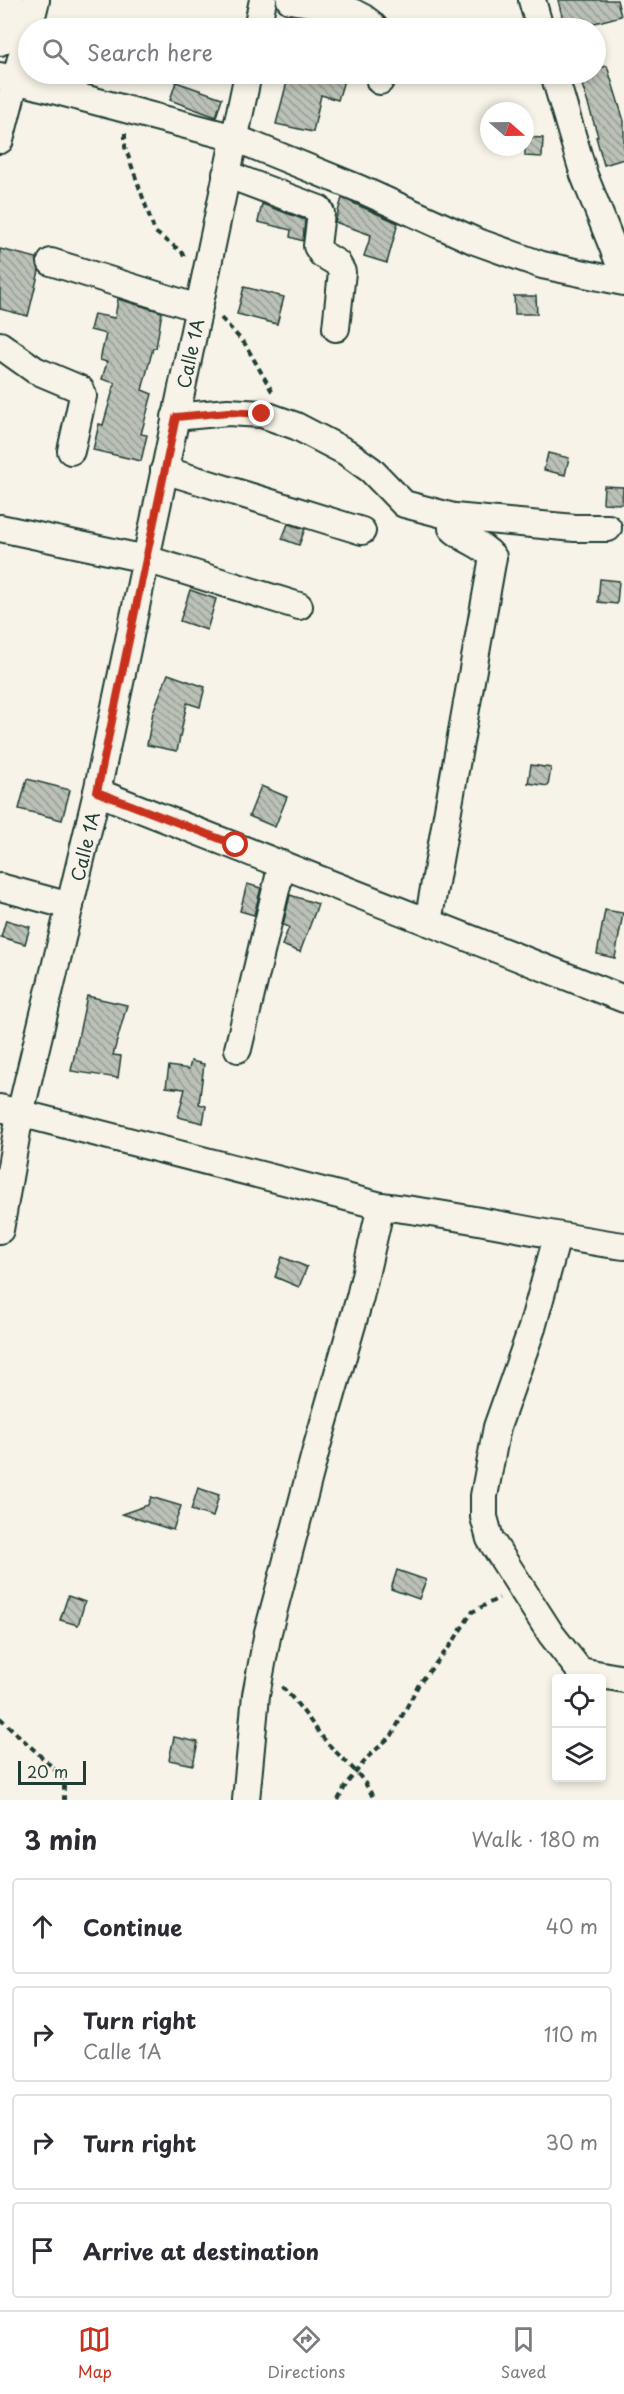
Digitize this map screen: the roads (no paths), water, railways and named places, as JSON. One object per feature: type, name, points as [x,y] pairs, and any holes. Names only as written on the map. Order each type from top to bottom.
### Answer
[{"type":"street","points":[[0,42],[10,0]]},
{"type":"street","points":[[32,18],[36,0]]},
{"type":"street","points":[[259,18],[263,0]]},
{"type":"street","points":[[290,0],[351,11],[365,18]]},
{"type":"street","points":[[532,0],[537,18]]},
{"type":"street","points":[[0,140],[8,78],[18,55]]},
{"type":"street","points":[[31,84],[235,138],[360,189],[475,242],[542,265],[624,282]]},
{"type":"street","name":"Calle 1A","points":[[0,1230],[10,1111],[70,906],[97,792],[246,84]]},
{"type":"street","points":[[557,84],[584,175],[624,275]]},
{"type":"street","points":[[226,174],[319,209],[321,213],[317,246],[322,254],[337,264],[342,272],[336,328]]},
{"type":"street","points":[[51,262],[199,302]]},
{"type":"street","points":[[0,345],[35,370],[80,389],[83,396],[71,451]]},
{"type":"street","points":[[176,417],[228,412],[262,414],[346,452],[371,470],[404,504],[454,517],[575,528],[608,528]]},
{"type":"street","points":[[164,470],[362,531]]},
{"type":"street","points":[[428,922],[493,557],[486,549],[459,535],[452,528],[454,517]]},
{"type":"street","points":[[0,528],[146,559],[299,606]]},
{"type":"street","points":[[97,792],[624,999]]},
{"type":"street","points":[[238,1049],[282,864]]},
{"type":"street","points":[[0,887],[70,906]]},
{"type":"street","points":[[10,1111],[381,1206],[429,1211],[556,1237],[624,1246]]},
{"type":"street","points":[[246,1800],[260,1666],[317,1446],[360,1297],[381,1206]]},
{"type":"street","points":[[556,1237],[532,1328],[497,1427],[484,1496],[483,1517],[490,1539],[551,1634],[580,1671],[624,1680]]}]
